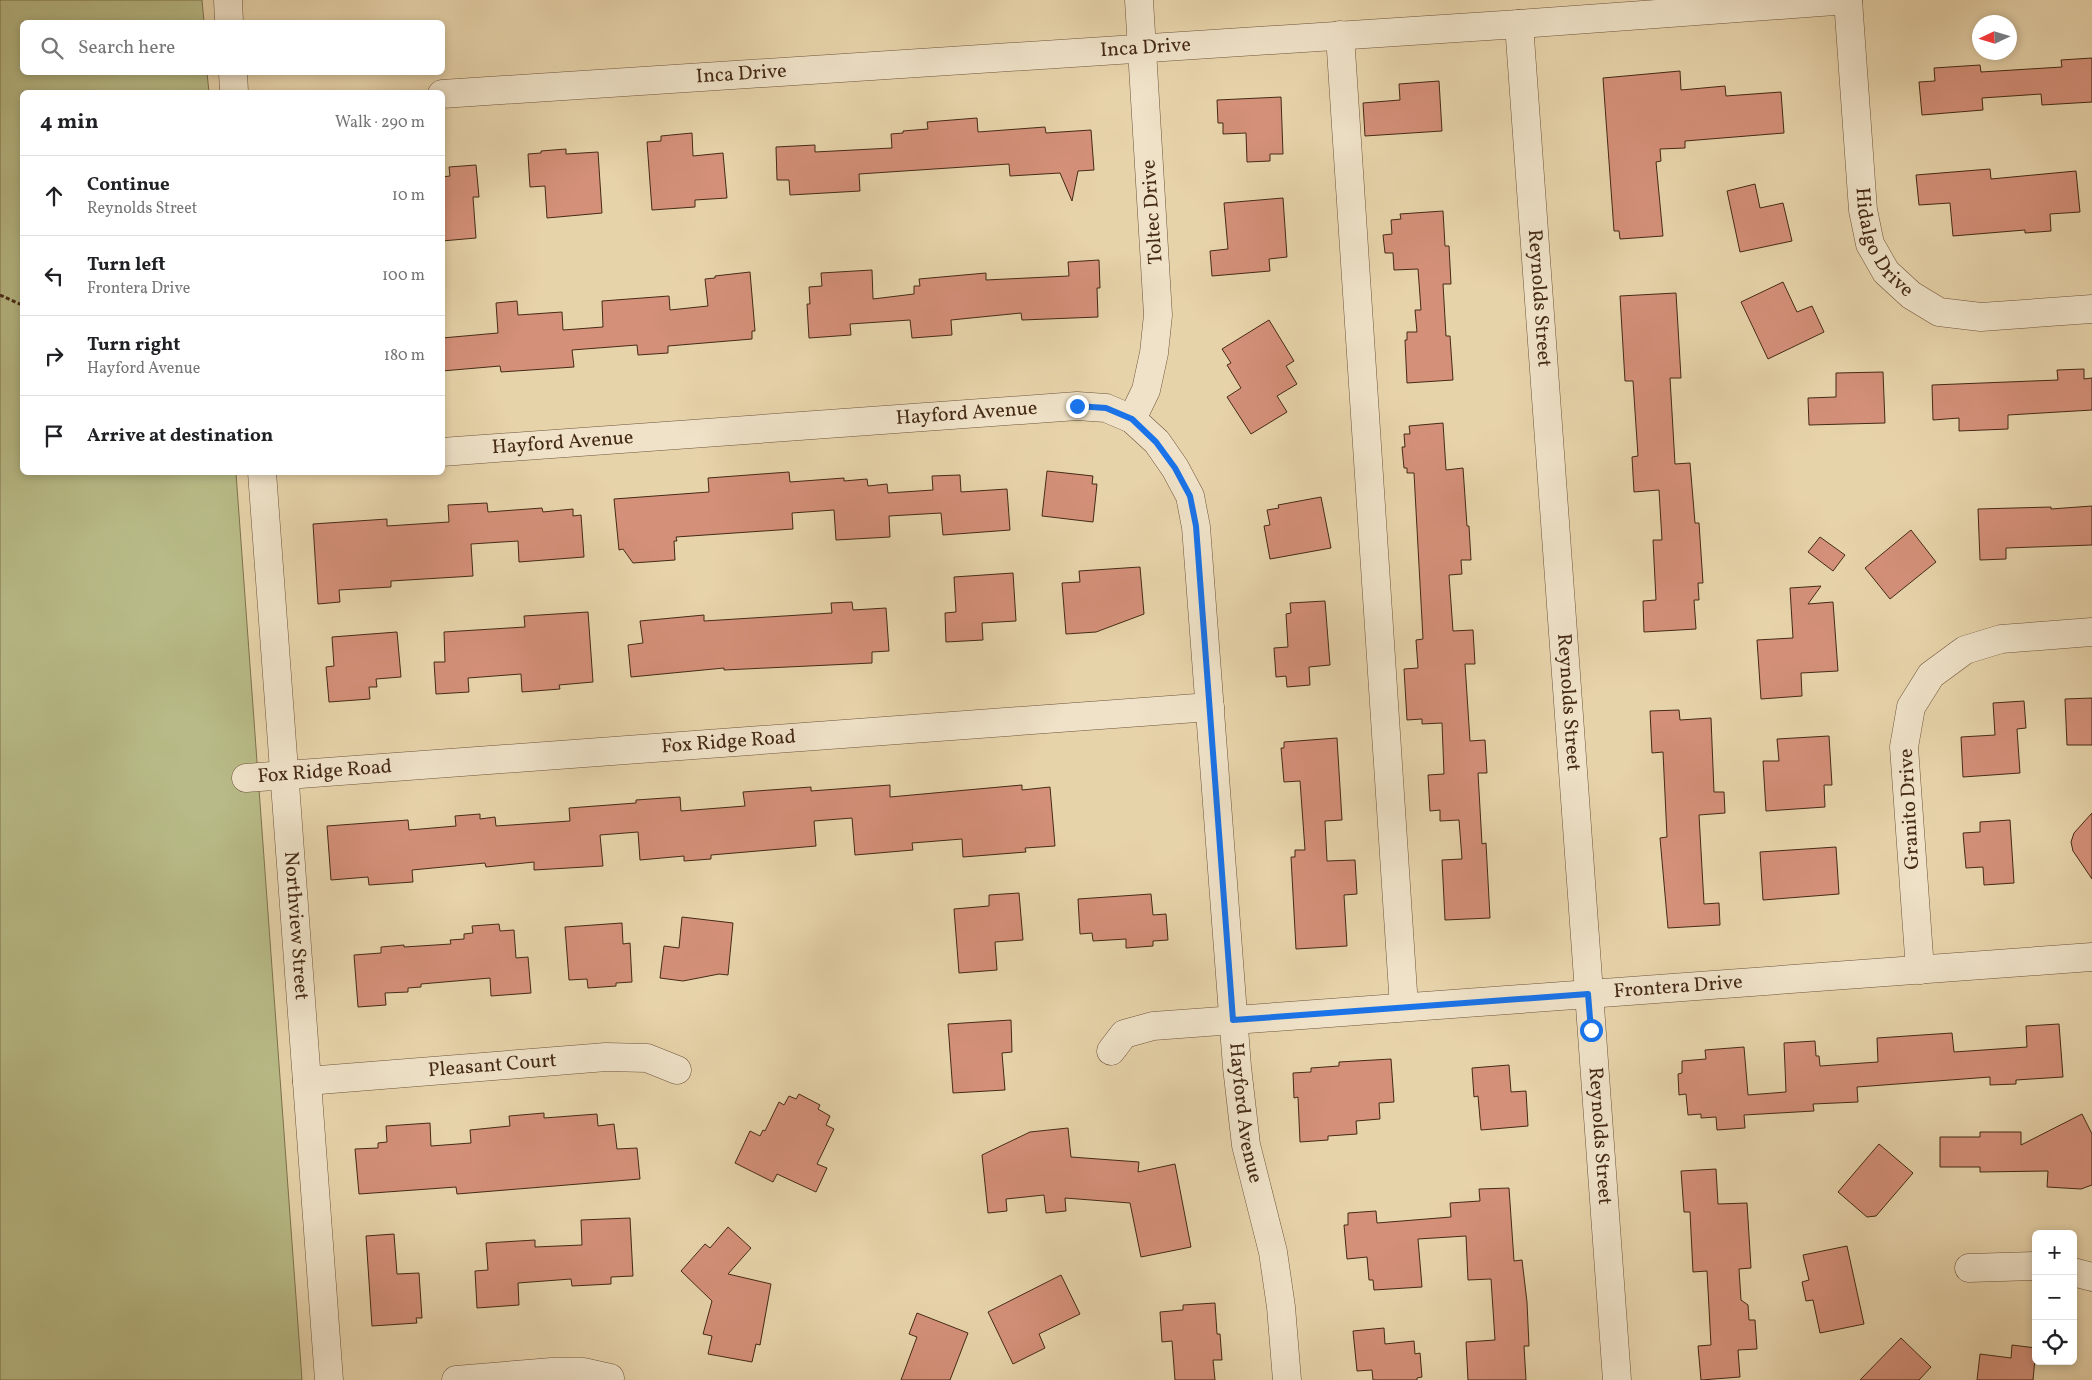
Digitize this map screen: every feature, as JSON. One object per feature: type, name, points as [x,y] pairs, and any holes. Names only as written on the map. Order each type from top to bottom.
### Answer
[{"type":"street","points":[[228,0],[229,20]]},
{"type":"street","name":"Toltec Drive","points":[[1132,419],[1146,390],[1154,353],[1158,315],[1139,0]]},
{"type":"street","name":"Inca Drive","points":[[445,94],[1519,24],[1848,0]]},
{"type":"street","name":"Hidalgo Drive","points":[[1848,0],[1864,210],[1870,244],[1886,272],[1911,295],[1939,312],[1981,317],[2092,309]]},
{"type":"street","name":"Reynolds Street","points":[[1519,24],[1617,1380]]},
{"type":"street","points":[[1340,35],[1404,1007]]},
{"type":"street","points":[[233,75],[234,90]]},
{"type":"street","name":"Hayford Avenue","points":[[445,452],[1077,406],[1106,408],[1132,419],[1156,442],[1175,468],[1190,496],[1196,526],[1233,1020],[1246,1145],[1273,1252],[1282,1308],[1287,1380]]},
{"type":"street","name":"Northview Street","points":[[262,475],[329,1380]]},
{"type":"street","name":"Granito Drive","points":[[1920,970],[1904,746],[1911,707],[1931,675],[1965,650],[2001,639],[2092,632]]},
{"type":"street","name":"Fox Ridge Road","points":[[246,778],[1210,707]]},
{"type":"street","name":"Frontera Drive","points":[[1111,1051],[1124,1034],[1153,1026],[2092,957]]},
{"type":"street","name":"Pleasant Court","points":[[307,1081],[606,1057],[648,1058],[677,1070]]},
{"type":"street","points":[[1969,1268],[2032,1266]]},
{"type":"street","points":[[2077,1273],[2092,1277]]},
{"type":"street","points":[[456,1380],[552,1372],[584,1372],[610,1378]]},
{"type":"path","points":[[0,295],[20,304]]},
{"type":"green space","points":[[0,0],[202,0],[204,20],[20,20],[20,75],[207,75],[209,90],[20,90],[20,475],[236,475],[302,1380],[0,1380]]},
{"type":"building","points":[[2092,58],[2092,102],[2042,105],[2041,94],[1982,98],[1983,110],[1922,115],[1919,82],[1935,81],[1934,68],[1980,65],[1981,72],[2062,67],[2061,60]]},
{"type":"building","points":[[1680,71],[1681,90],[1725,86],[1726,96],[1781,92],[1784,133],[1685,141],[1685,148],[1660,149],[1661,161],[1656,162],[1663,236],[1620,239],[1619,231],[1614,231],[1603,78]]},
{"type":"building","points":[[1439,81],[1442,131],[1365,136],[1363,103],[1400,100],[1399,84]]},
{"type":"building","points":[[1281,97],[1283,154],[1270,154],[1270,161],[1247,162],[1246,133],[1223,134],[1223,123],[1218,123],[1217,100]]},
{"type":"building","points":[[977,118],[978,132],[1045,127],[1046,133],[1091,130],[1094,170],[1078,171],[1072,201],[1060,173],[1010,176],[1009,164],[859,174],[860,191],[790,195],[789,180],[777,180],[776,147],[815,145],[815,152],[892,148],[891,134],[928,129],[927,122]]},
{"type":"building","points":[[692,133],[693,156],[723,153],[727,198],[695,200],[695,207],[652,210],[647,142],[661,141],[661,136]]},
{"type":"building","points":[[566,149],[566,154],[598,152],[602,213],[547,218],[545,186],[530,187],[528,154]]},
{"type":"building","points":[[476,165],[479,197],[473,197],[476,238],[445,241],[445,177],[450,176],[449,167]]},
{"type":"building","points":[[1990,169],[1991,179],[2076,171],[2080,212],[2050,214],[2051,231],[2025,233],[2025,230],[1953,236],[1950,203],[1919,205],[1916,175]]},
{"type":"building","points":[[1755,184],[1760,208],[1783,203],[1792,241],[1740,252],[1727,191]]},
{"type":"building","points":[[1283,198],[1287,257],[1269,259],[1270,271],[1212,276],[1210,251],[1228,249],[1224,203]]},
{"type":"building","points":[[1443,211],[1445,246],[1449,246],[1451,284],[1443,284],[1446,336],[1450,336],[1453,380],[1407,383],[1405,340],[1407,340],[1407,332],[1417,332],[1415,310],[1421,310],[1418,269],[1394,270],[1393,253],[1385,253],[1383,235],[1392,234],[1391,220],[1401,219],[1400,214]]},
{"type":"building","points":[[1099,260],[1100,288],[1097,288],[1098,317],[1022,320],[1021,313],[951,320],[952,335],[912,338],[910,320],[850,324],[851,335],[809,338],[807,304],[810,304],[809,287],[822,286],[821,273],[872,270],[873,299],[914,294],[914,286],[920,286],[919,279],[986,273],[986,280],[1069,276],[1068,262]]},
{"type":"building","points":[[750,272],[755,331],[752,331],[752,339],[668,346],[668,353],[638,355],[637,345],[572,350],[574,367],[501,372],[500,366],[445,371],[445,338],[498,333],[496,303],[517,301],[518,315],[562,312],[563,330],[603,327],[602,301],[669,296],[670,310],[708,306],[705,279],[715,278],[715,276]]},
{"type":"building","points":[[1783,282],[1797,312],[1812,306],[1824,332],[1768,359],[1741,302]]},
{"type":"building","points":[[1676,293],[1681,378],[1670,378],[1675,464],[1690,463],[1695,523],[1699,523],[1703,583],[1698,583],[1699,600],[1694,600],[1696,629],[1644,632],[1643,601],[1656,600],[1653,540],[1662,540],[1659,490],[1634,492],[1632,457],[1638,456],[1633,381],[1625,381],[1620,296]]},
{"type":"building","points":[[1269,320],[1294,361],[1286,366],[1297,384],[1277,396],[1287,412],[1251,434],[1227,397],[1241,388],[1227,365],[1231,363],[1222,349]]},
{"type":"building","points":[[2084,369],[2084,379],[2092,378],[2092,410],[2008,415],[2008,429],[1959,431],[1959,418],[1933,420],[1932,385],[2058,380],[2057,370]]},
{"type":"building","points":[[1883,372],[1885,423],[1809,425],[1808,398],[1836,397],[1836,373]]},
{"type":"building","points":[[1443,423],[1446,470],[1463,468],[1467,526],[1469,526],[1471,560],[1461,560],[1462,574],[1449,575],[1453,631],[1473,630],[1475,664],[1465,664],[1470,741],[1485,740],[1487,773],[1478,773],[1482,844],[1486,843],[1490,918],[1445,920],[1442,860],[1462,859],[1459,820],[1440,821],[1440,810],[1430,811],[1428,775],[1444,774],[1442,723],[1422,724],[1422,719],[1407,720],[1404,669],[1418,668],[1416,640],[1423,639],[1414,473],[1407,473],[1407,468],[1404,468],[1402,447],[1405,447],[1404,434],[1410,434],[1409,426]]},
{"type":"building","points":[[1047,471],[1093,476],[1092,484],[1097,484],[1093,522],[1042,516]]},
{"type":"building","points":[[789,472],[790,482],[844,478],[844,481],[867,479],[868,486],[887,484],[888,493],[933,490],[932,476],[960,475],[961,492],[1007,489],[1010,530],[943,535],[941,513],[889,516],[890,537],[836,540],[834,510],[792,513],[793,529],[676,537],[677,541],[674,541],[675,560],[633,563],[623,549],[619,550],[614,499],[709,492],[708,478]]},
{"type":"building","points":[[1321,497],[1331,548],[1270,559],[1264,526],[1270,525],[1267,510],[1279,508],[1278,505]]},
{"type":"building","points":[[487,503],[488,512],[542,508],[543,512],[573,509],[573,516],[581,515],[584,557],[519,562],[518,541],[471,544],[473,576],[391,581],[391,587],[339,590],[340,602],[318,604],[313,524],[387,519],[387,526],[449,522],[448,505]]},
{"type":"building","points":[[2092,506],[2092,545],[2006,548],[2006,559],[1980,560],[1978,509],[2051,507],[2051,509]]},
{"type":"building","points":[[1911,530],[1936,562],[1890,599],[1865,568]]},
{"type":"building","points":[[1820,537],[1845,555],[1833,571],[1808,552]]},
{"type":"building","points":[[1140,567],[1144,614],[1096,632],[1066,634],[1062,583],[1080,582],[1079,571]]},
{"type":"building","points":[[1013,573],[1016,621],[982,623],[983,640],[946,642],[945,613],[956,612],[954,577]]},
{"type":"building","points":[[1821,586],[1808,604],[1833,602],[1838,671],[1801,673],[1802,696],[1761,699],[1757,640],[1793,638],[1790,588]]},
{"type":"building","points":[[1325,601],[1330,665],[1309,667],[1310,685],[1287,687],[1286,676],[1276,677],[1274,648],[1288,647],[1286,614],[1291,613],[1290,603]]},
{"type":"building","points":[[852,602],[853,610],[886,608],[889,651],[872,652],[872,663],[724,670],[724,668],[631,677],[628,645],[643,643],[640,621],[704,615],[704,621],[832,613],[831,603]]},
{"type":"building","points":[[588,612],[593,682],[559,685],[560,689],[522,692],[521,674],[468,678],[469,692],[436,694],[434,662],[445,662],[444,632],[525,627],[524,616]]},
{"type":"building","points":[[397,632],[401,677],[376,679],[377,687],[369,687],[370,699],[329,702],[326,667],[334,666],[332,637]]},
{"type":"building","points":[[2092,698],[2092,745],[2067,745],[2065,699]]},
{"type":"building","points":[[2024,701],[2026,728],[2017,729],[2020,773],[1963,777],[1961,737],[1995,735],[1993,703]]},
{"type":"building","points":[[1679,710],[1680,720],[1711,718],[1714,792],[1724,792],[1725,813],[1699,815],[1704,904],[1719,903],[1720,925],[1668,928],[1660,838],[1667,837],[1663,752],[1652,753],[1650,711]]},
{"type":"building","points":[[1829,736],[1832,785],[1824,785],[1825,807],[1766,811],[1763,761],[1779,761],[1777,739]]},
{"type":"building","points":[[1337,738],[1342,820],[1325,821],[1327,861],[1355,860],[1357,894],[1344,895],[1347,946],[1296,949],[1291,857],[1295,857],[1295,850],[1305,850],[1300,781],[1284,782],[1281,748],[1284,748],[1284,742]]},
{"type":"building","points":[[890,785],[890,797],[1022,785],[1022,790],[1050,787],[1055,846],[1025,848],[1026,852],[963,857],[962,839],[912,843],[913,850],[855,855],[852,818],[814,821],[816,846],[711,855],[711,859],[684,861],[684,856],[640,860],[638,832],[600,835],[603,866],[534,870],[534,862],[486,867],[485,863],[412,870],[413,882],[369,885],[368,877],[331,880],[327,826],[408,820],[409,830],[456,826],[455,816],[480,814],[480,819],[495,817],[496,826],[570,821],[569,808],[636,803],[636,800],[680,797],[681,811],[745,806],[743,792],[811,787],[811,791]]},
{"type":"building","points":[[2092,813],[2092,879],[2073,851],[2071,842],[2074,833]]},
{"type":"building","points":[[2010,820],[2014,883],[1984,885],[1983,867],[1966,868],[1963,833],[1980,832],[1980,822]]},
{"type":"building","points":[[1836,847],[1839,894],[1763,900],[1760,852]]},
{"type":"building","points":[[1019,893],[1023,940],[995,942],[997,970],[959,973],[954,909],[989,906],[989,895]]},
{"type":"building","points":[[1151,894],[1153,915],[1166,914],[1168,940],[1153,941],[1153,946],[1126,948],[1126,939],[1093,941],[1092,933],[1080,934],[1078,899]]},
{"type":"building","points":[[682,917],[733,923],[728,975],[719,974],[683,981],[660,978],[664,946],[679,948]]},
{"type":"building","points":[[622,923],[623,944],[630,943],[632,982],[616,983],[616,986],[588,988],[587,979],[569,980],[565,927]]},
{"type":"building","points":[[499,924],[500,931],[514,930],[516,958],[528,957],[531,993],[491,996],[490,978],[421,984],[421,987],[408,988],[408,992],[385,993],[386,1005],[358,1007],[354,955],[381,953],[381,947],[451,944],[450,940],[464,939],[464,934],[473,933],[472,926]]},
{"type":"building","points":[[1011,1020],[1012,1052],[1002,1053],[1005,1090],[953,1093],[948,1024]]},
{"type":"building","points":[[2059,1024],[2063,1077],[2016,1080],[2016,1084],[1990,1085],[1990,1077],[1857,1087],[1858,1102],[1813,1104],[1814,1111],[1744,1115],[1745,1128],[1717,1130],[1716,1117],[1701,1118],[1701,1114],[1688,1115],[1686,1094],[1679,1095],[1678,1074],[1682,1073],[1682,1061],[1706,1059],[1705,1050],[1744,1047],[1748,1095],[1786,1092],[1784,1043],[1815,1041],[1816,1056],[1819,1056],[1820,1066],[1878,1062],[1877,1038],[1952,1033],[1954,1052],[2027,1047],[2026,1026]]},
{"type":"building","points":[[1391,1059],[1394,1102],[1379,1103],[1380,1119],[1356,1121],[1357,1134],[1328,1136],[1328,1140],[1300,1142],[1298,1097],[1294,1098],[1293,1073],[1311,1072],[1311,1068],[1339,1066],[1339,1062]]},
{"type":"building","points":[[1509,1065],[1511,1092],[1526,1091],[1528,1126],[1481,1130],[1478,1096],[1474,1097],[1472,1068]]},
{"type":"building","points":[[799,1094],[820,1105],[818,1109],[830,1116],[826,1125],[834,1129],[817,1164],[827,1168],[816,1192],[777,1174],[773,1182],[735,1163],[750,1131],[760,1136],[763,1130],[765,1131],[779,1102],[784,1105],[789,1096],[796,1099]]},
{"type":"building","points":[[544,1113],[544,1118],[597,1114],[598,1126],[614,1124],[617,1149],[637,1148],[640,1179],[457,1194],[456,1187],[359,1194],[355,1149],[378,1148],[378,1143],[387,1142],[386,1126],[430,1123],[431,1146],[471,1143],[470,1130],[510,1126],[509,1116]]},
{"type":"building","points":[[2082,1114],[2092,1134],[2092,1185],[2081,1189],[2047,1187],[2048,1171],[1980,1172],[1980,1167],[1940,1167],[1940,1137],[1980,1137],[1980,1132],[2021,1132],[2021,1145]]},
{"type":"building","points":[[1068,1128],[1071,1157],[1139,1162],[1138,1172],[1175,1164],[1191,1247],[1141,1257],[1130,1203],[1065,1198],[1066,1211],[1046,1213],[1044,1195],[1006,1199],[1007,1211],[988,1213],[982,1155],[1030,1132]]},
{"type":"building","points":[[1879,1144],[1913,1173],[1876,1216],[1867,1217],[1838,1192]]},
{"type":"building","points":[[1716,1169],[1718,1204],[1747,1203],[1751,1268],[1739,1269],[1741,1300],[1748,1305],[1749,1320],[1755,1320],[1757,1349],[1738,1350],[1740,1377],[1701,1380],[1698,1346],[1711,1345],[1707,1271],[1693,1272],[1690,1212],[1684,1212],[1681,1171]]},
{"type":"building","points":[[1509,1188],[1514,1261],[1522,1260],[1527,1302],[1529,1346],[1524,1346],[1526,1380],[1468,1380],[1466,1342],[1495,1340],[1491,1279],[1468,1280],[1466,1236],[1418,1239],[1422,1287],[1374,1290],[1373,1280],[1369,1280],[1367,1257],[1347,1259],[1344,1225],[1348,1225],[1348,1213],[1376,1211],[1377,1223],[1451,1217],[1450,1203],[1480,1201],[1479,1189]]},
{"type":"building","points":[[630,1218],[633,1276],[611,1277],[611,1284],[572,1286],[571,1279],[518,1283],[519,1305],[477,1308],[475,1271],[488,1270],[486,1243],[535,1240],[535,1247],[582,1245],[581,1220]]},
{"type":"building","points":[[728,1227],[751,1248],[728,1274],[771,1284],[760,1345],[756,1344],[752,1362],[708,1354],[712,1336],[703,1334],[712,1301],[681,1271],[705,1244],[710,1248]]},
{"type":"building","points":[[394,1234],[397,1274],[419,1273],[422,1318],[416,1318],[417,1323],[372,1326],[366,1236]]},
{"type":"building","points":[[1847,1246],[1864,1324],[1820,1333],[1813,1300],[1806,1301],[1802,1282],[1809,1280],[1803,1255]]},
{"type":"building","points":[[1061,1275],[1080,1314],[1039,1334],[1045,1348],[1013,1364],[988,1312]]},
{"type":"building","points":[[1215,1303],[1217,1334],[1220,1334],[1222,1360],[1213,1360],[1215,1380],[1175,1380],[1172,1341],[1162,1342],[1160,1312],[1183,1310],[1183,1305]]},
{"type":"building","points":[[917,1313],[968,1333],[950,1380],[901,1380],[917,1337],[909,1334]]},
{"type":"building","points":[[1384,1328],[1385,1344],[1414,1341],[1415,1354],[1420,1353],[1422,1377],[1417,1378],[1417,1380],[1373,1380],[1372,1370],[1357,1371],[1353,1331]]},
{"type":"building","points":[[1901,1338],[1931,1367],[1919,1380],[1860,1380]]},
{"type":"building","points":[[2012,1345],[2032,1348],[2032,1365],[2034,1365],[2033,1380],[1977,1380],[1980,1354],[2011,1358]]},
{"type":"route","points":[[1077,406],[1106,408],[1132,419],[1156,442],[1175,468],[1190,496],[1196,526],[1233,1020],[1588,994],[1591,1030]]}]
